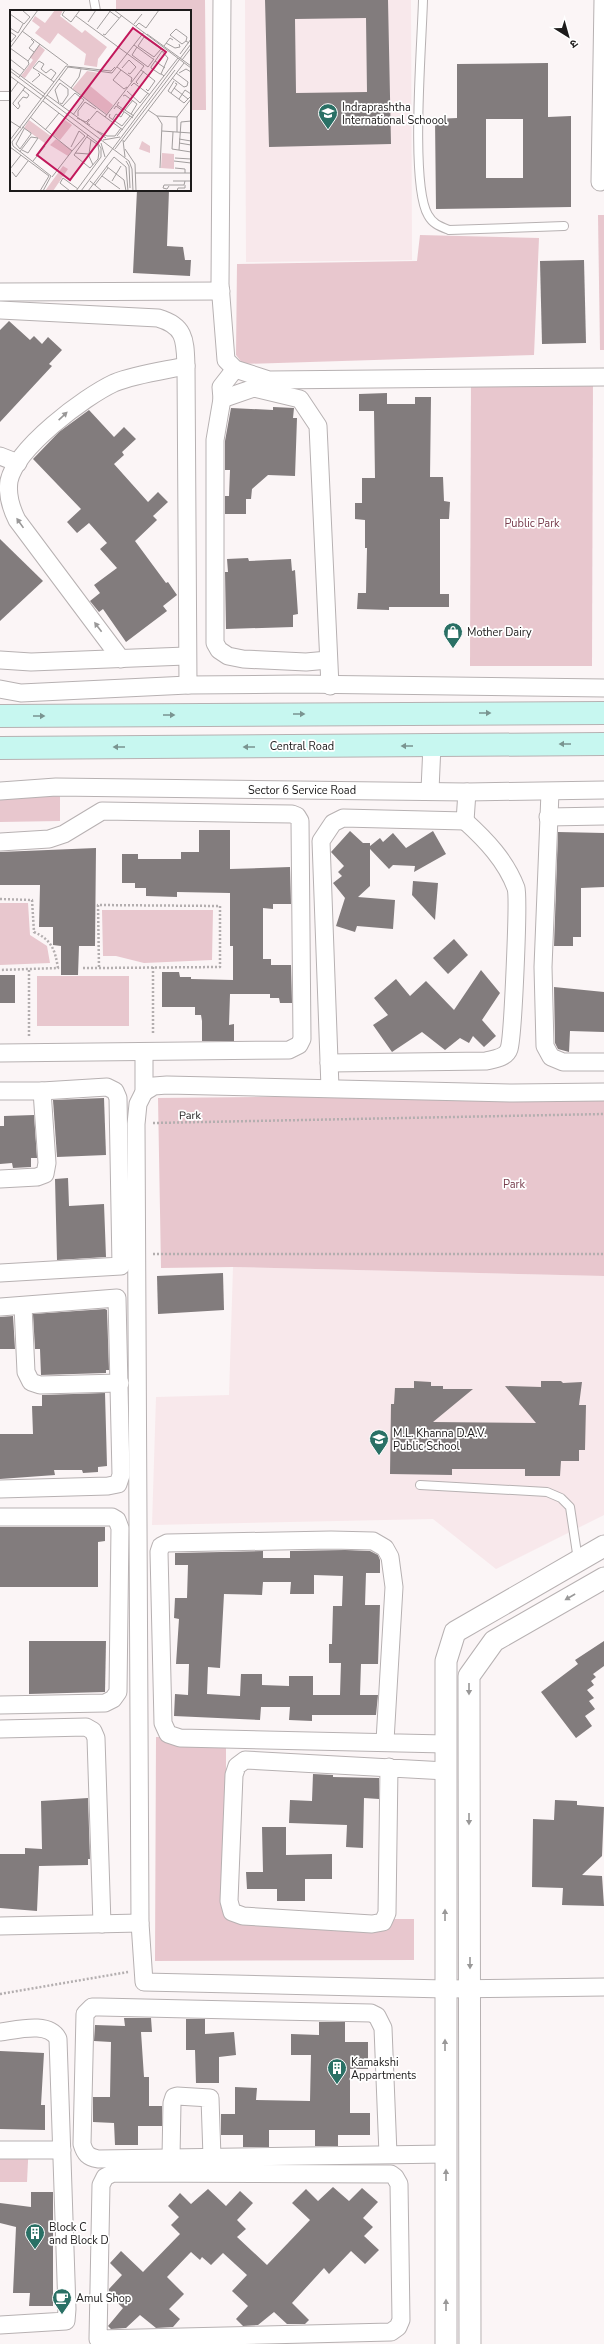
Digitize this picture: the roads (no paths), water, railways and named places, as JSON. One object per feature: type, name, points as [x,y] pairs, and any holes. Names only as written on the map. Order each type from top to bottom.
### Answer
[{"type":"main road","points":[[0,716],[604,713]]},
{"type":"main road","name":"Central Road","points":[[0,748],[604,744]]},
{"type":"street","points":[[222,0],[220,284],[226,360],[235,369],[269,380],[604,377]]},
{"type":"street","points":[[600,182],[603,0]]},
{"type":"street","points":[[0,292],[221,291]]},
{"type":"street","points":[[0,310],[158,318],[177,326],[182,334],[186,366],[186,656],[188,685]]},
{"type":"street","points":[[121,659],[17,520],[11,508],[9,482],[18,463],[65,415],[92,395],[115,383],[186,366]]},
{"type":"street","points":[[235,369],[221,387],[222,399],[216,440],[215,643],[218,650],[228,656],[243,659],[306,662],[328,660]]},
{"type":"street","points":[[222,399],[254,388],[300,399],[318,426],[330,686]]},
{"type":"street","points":[[0,456],[18,463]]},
{"type":"street","points":[[0,660],[31,662],[186,656]]},
{"type":"street","points":[[0,689],[21,693],[188,685],[298,684],[330,686],[604,688]]},
{"type":"street","points":[[451,714],[453,687]]},
{"type":"street","points":[[430,790],[432,746]]},
{"type":"street","name":"Sector 6 Service Road","points":[[0,791],[56,788],[430,790],[467,792],[550,792],[604,790]]},
{"type":"street","points":[[292,790],[292,814]]},
{"type":"street","points":[[465,821],[467,792]]},
{"type":"street","points":[[550,792],[543,967],[545,1046],[551,1057],[563,1062],[604,1062]]},
{"type":"street","points":[[0,842],[49,839],[64,834],[102,811],[292,814],[297,816],[300,821],[302,1039],[299,1045],[289,1050],[0,1053]]},
{"type":"street","points":[[548,817],[604,816]]},
{"type":"street","points":[[329,1063],[486,1061],[502,1057],[509,1050],[514,998],[516,889],[493,847],[465,821],[343,818],[333,822],[322,841],[329,1063],[330,1088]]},
{"type":"street","points":[[132,1262],[136,1124],[138,1104],[144,1092],[149,1052]]},
{"type":"street","points":[[144,1092],[154,1086],[167,1085],[513,1093],[604,1092]]},
{"type":"street","points":[[0,1091],[42,1091],[107,1087],[115,1092],[118,1098],[132,1262],[137,1297],[140,1923],[144,1982],[445,1989],[604,1988]]},
{"type":"street","points":[[0,1179],[37,1178],[45,1174],[47,1163],[42,1091]]},
{"type":"street","points":[[0,1273],[132,1262]]},
{"type":"street","points":[[0,1307],[137,1297]]},
{"type":"street","points":[[0,1489],[108,1486],[118,1484],[121,1475],[117,1298]]},
{"type":"street","points":[[23,1306],[26,1372],[31,1382],[40,1385],[120,1383]]},
{"type":"street","points":[[0,1517],[112,1517],[117,1520],[120,1528],[118,1692],[113,1699],[105,1703],[0,1705]]},
{"type":"street","points":[[385,1741],[394,1587],[390,1557],[385,1548],[373,1541],[331,1540],[218,1541],[167,1543],[161,1546],[159,1552],[163,1723],[168,1734],[180,1738],[385,1741],[445,1744]]},
{"type":"street","points":[[446,2344],[446,1661],[455,1632],[604,1546]]},
{"type":"street","points":[[470,2344],[469,1676],[494,1641],[604,1578]]},
{"type":"street","points":[[0,1729],[86,1727],[93,1732],[96,1738],[102,1924]]},
{"type":"street","points":[[389,1767],[387,1913],[383,1922],[372,1924],[243,1916],[232,1912],[229,1901],[234,1775],[237,1766],[245,1760],[389,1767],[446,1772]]},
{"type":"street","points":[[0,1926],[140,1923]]},
{"type":"street","points":[[388,2154],[383,2028],[377,2016],[371,2013],[100,2007],[87,2009],[84,2014],[82,2144],[85,2154],[98,2159],[446,2154]]},
{"type":"street","points":[[0,2032],[47,2028],[55,2033],[58,2039],[67,2309],[66,2322],[0,2325]]},
{"type":"street","points":[[171,2157],[172,2103],[177,2096],[206,2097],[211,2101],[212,2157]]},
{"type":"street","points":[[0,2150],[62,2150]]},
{"type":"street","points":[[113,2173],[391,2174],[395,2177],[399,2184],[401,2320],[398,2327],[391,2332],[98,2341],[101,2185],[105,2177],[113,2173]]},
{"type":"lane","points":[[94,0],[96,10]]},
{"type":"lane","points":[[423,0],[419,146],[421,193],[427,214],[436,225],[449,230],[564,226]]},
{"type":"lane","points":[[420,1485],[547,1492],[561,1498],[570,1507],[578,1561]]},
{"type":"place","name":"Indraprashtha International Schoool","points":[[328,130]]},
{"type":"place","name":"Mother Dairy","points":[[453,649]]},
{"type":"place","name":"M.L. Khanna D.A.V. Public School","points":[[379,1456]]},
{"type":"place","name":"Kamakshi Appartments","points":[[337,2085]]},
{"type":"place","name":"Block C and Block D","points":[[35,2250]]},
{"type":"place","name":"Amul Shop","points":[[62,2315]]},
{"type":"park label","name":"Public Park","points":[[532,523]]},
{"type":"park label","name":"Park","points":[[514,1184]]}]
